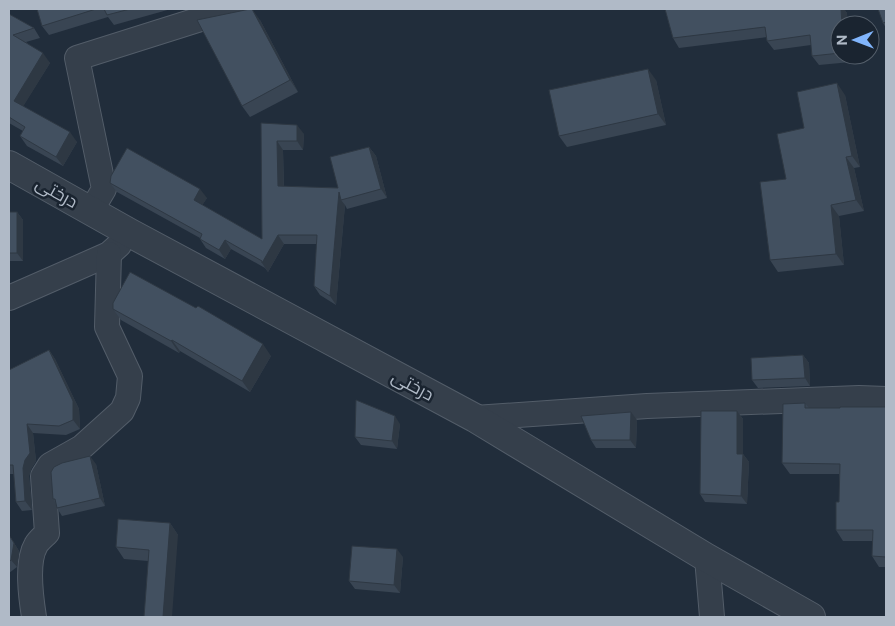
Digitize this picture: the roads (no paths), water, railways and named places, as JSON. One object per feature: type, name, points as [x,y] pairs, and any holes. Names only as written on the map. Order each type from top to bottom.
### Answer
[{"type":"street","points":[[91,211],[104,188],[76,58],[232,9]]},
{"type":"street","name":"درختی","points":[[9,165],[130,233],[475,418],[707,558],[811,617]]},
{"type":"street","points":[[9,298],[109,254],[130,233]]},
{"type":"street","points":[[34,617],[30,574],[32,557],[36,544],[47,533],[43,476],[50,465],[82,447],[122,411],[128,398],[130,376],[107,327],[109,254]]},
{"type":"street","points":[[475,418],[646,406],[859,398],[886,399]]},
{"type":"street","points":[[707,558],[712,617]]}]
